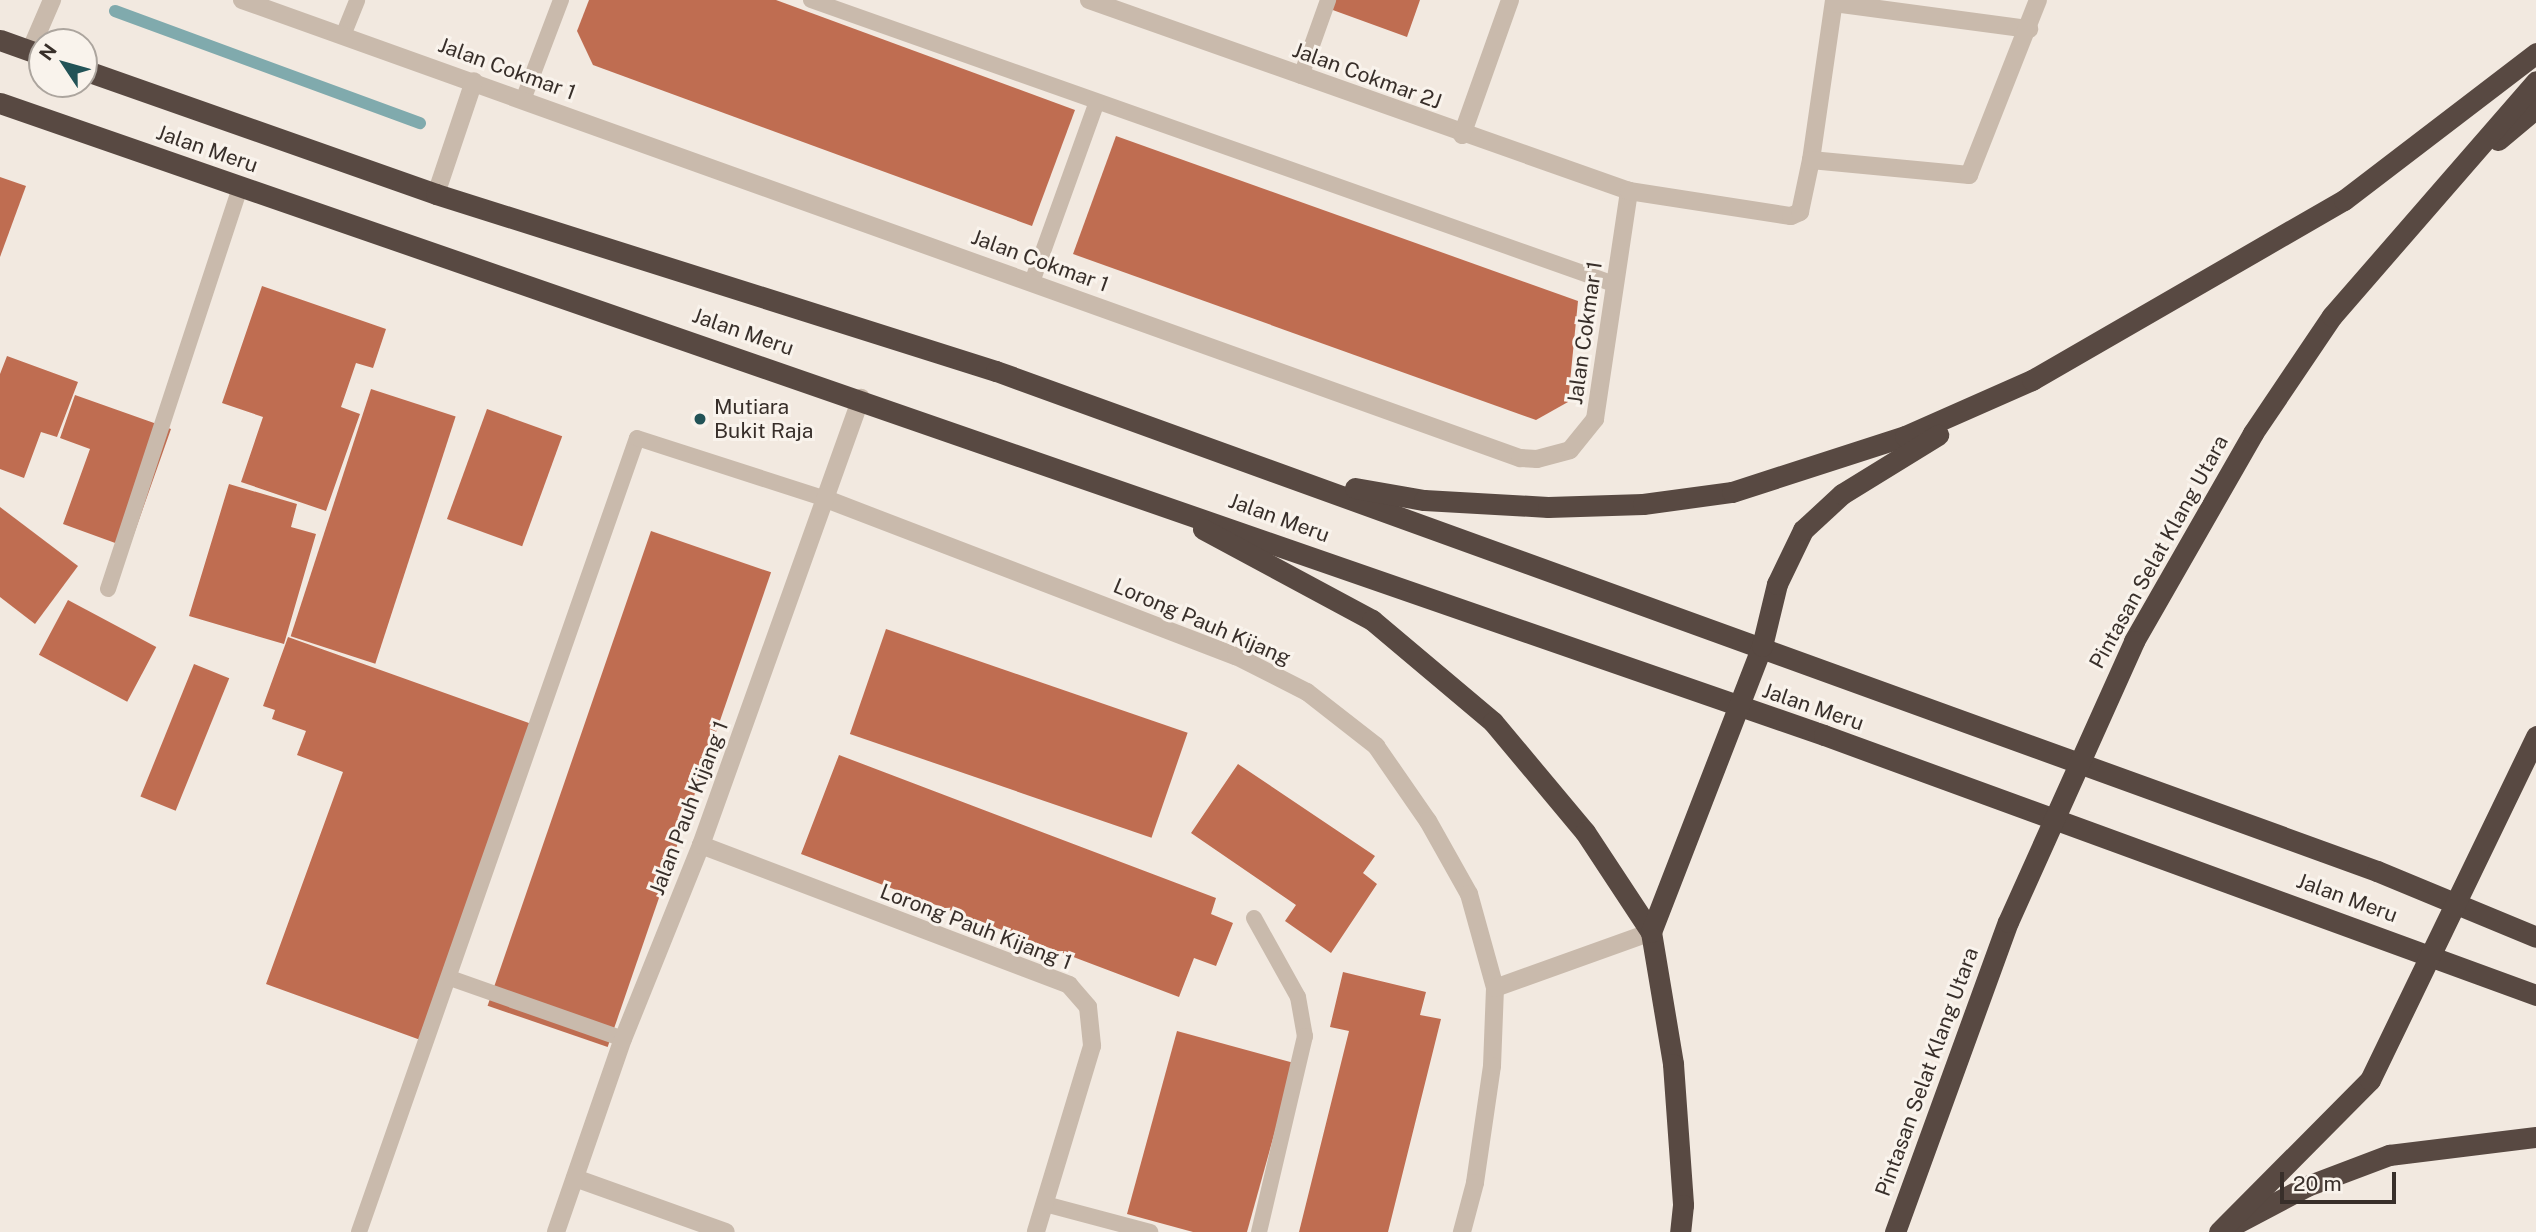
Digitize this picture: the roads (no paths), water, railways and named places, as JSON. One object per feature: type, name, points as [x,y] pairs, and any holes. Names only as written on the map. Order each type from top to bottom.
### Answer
[{"type":"highway","points":[[0,40],[28,50]]},
{"type":"highway","points":[[1651,932],[1762,646],[1777,584],[1803,530],[1842,494],[2032,380],[2344,200],[2536,53]]},
{"type":"highway","name":"Jalan Meru","points":[[98,75],[436,194],[996,371],[1762,646],[2456,902],[2536,937]]},
{"type":"highway","name":"Pintasan Selat Klang Utara","points":[[1895,1232],[2008,922],[2134,640],[2239,455],[2332,316],[2536,81]]},
{"type":"highway","name":"Jalan Meru","points":[[0,103],[1139,495],[2429,954],[2536,995]]},
{"type":"highway","points":[[2444,185],[2536,108]]},
{"type":"highway","points":[[1301,480],[1424,500],[1548,508],[1643,503],[1732,492],[1905,436],[2032,380]]},
{"type":"highway","points":[[1139,495],[1372,620],[1493,722],[1585,832],[1651,932],[1673,1064],[1683,1205],[1680,1232]]},
{"type":"highway","points":[[2219,1232],[2370,1080],[2536,736]]},
{"type":"highway","points":[[2219,1232],[2307,1186],[2389,1155],[2536,1137]]},
{"type":"street","points":[[44,28],[52,0]]},
{"type":"street","name":"Jalan Cokmar 1","points":[[242,0],[344,33],[1503,453],[1537,459],[1570,450],[1595,419],[1629,191]]},
{"type":"street","name":"Jalan Cokmar 2J","points":[[1089,0],[1118,5],[1462,135],[1629,191],[1791,216],[1800,212],[1811,160]]},
{"type":"street","points":[[1462,135],[1510,0]]},
{"type":"street","points":[[2029,29],[1834,1],[1811,160],[1969,175],[2029,29],[2038,0]]},
{"type":"street","points":[[436,194],[474,81]]},
{"type":"street","name":"Jalan Pauh Kijang 1","points":[[556,1232],[623,1039],[701,845],[861,398]]},
{"type":"street","name":"Lorong Pauh Kijang","points":[[826,499],[1236,656],[1307,692],[1376,746],[1429,821],[1469,894],[1495,988],[1492,1066],[1475,1184],[1462,1232]]},
{"type":"street","name":"Lorong Pauh Kijang 1","points":[[701,845],[1069,985],[1088,1007],[1092,1046],[1036,1232]]},
{"type":"street","points":[[1495,988],[1651,932]]},
{"type":"street","points":[[575,1178],[726,1232]]},
{"type":"lane","points":[[344,33],[357,0]]},
{"type":"lane","points":[[523,100],[561,0]]},
{"type":"lane","points":[[811,0],[1096,104],[1614,284]]},
{"type":"lane","points":[[1301,76],[1328,0]]},
{"type":"lane","points":[[1032,282],[1096,104]]},
{"type":"lane","points":[[108,589],[240,187]]},
{"type":"lane","points":[[359,1232],[637,438],[826,499]]},
{"type":"lane","points":[[1254,918],[1298,998],[1305,1036],[1259,1232]]},
{"type":"lane","points":[[450,978],[623,1039]]},
{"type":"lane","points":[[1045,1204],[1150,1232]]},
{"type":"waterway","points":[[115,11],[420,123]]},
{"type":"place","name":"Mutiara Bukit Raja","points":[[700,419]]}]
